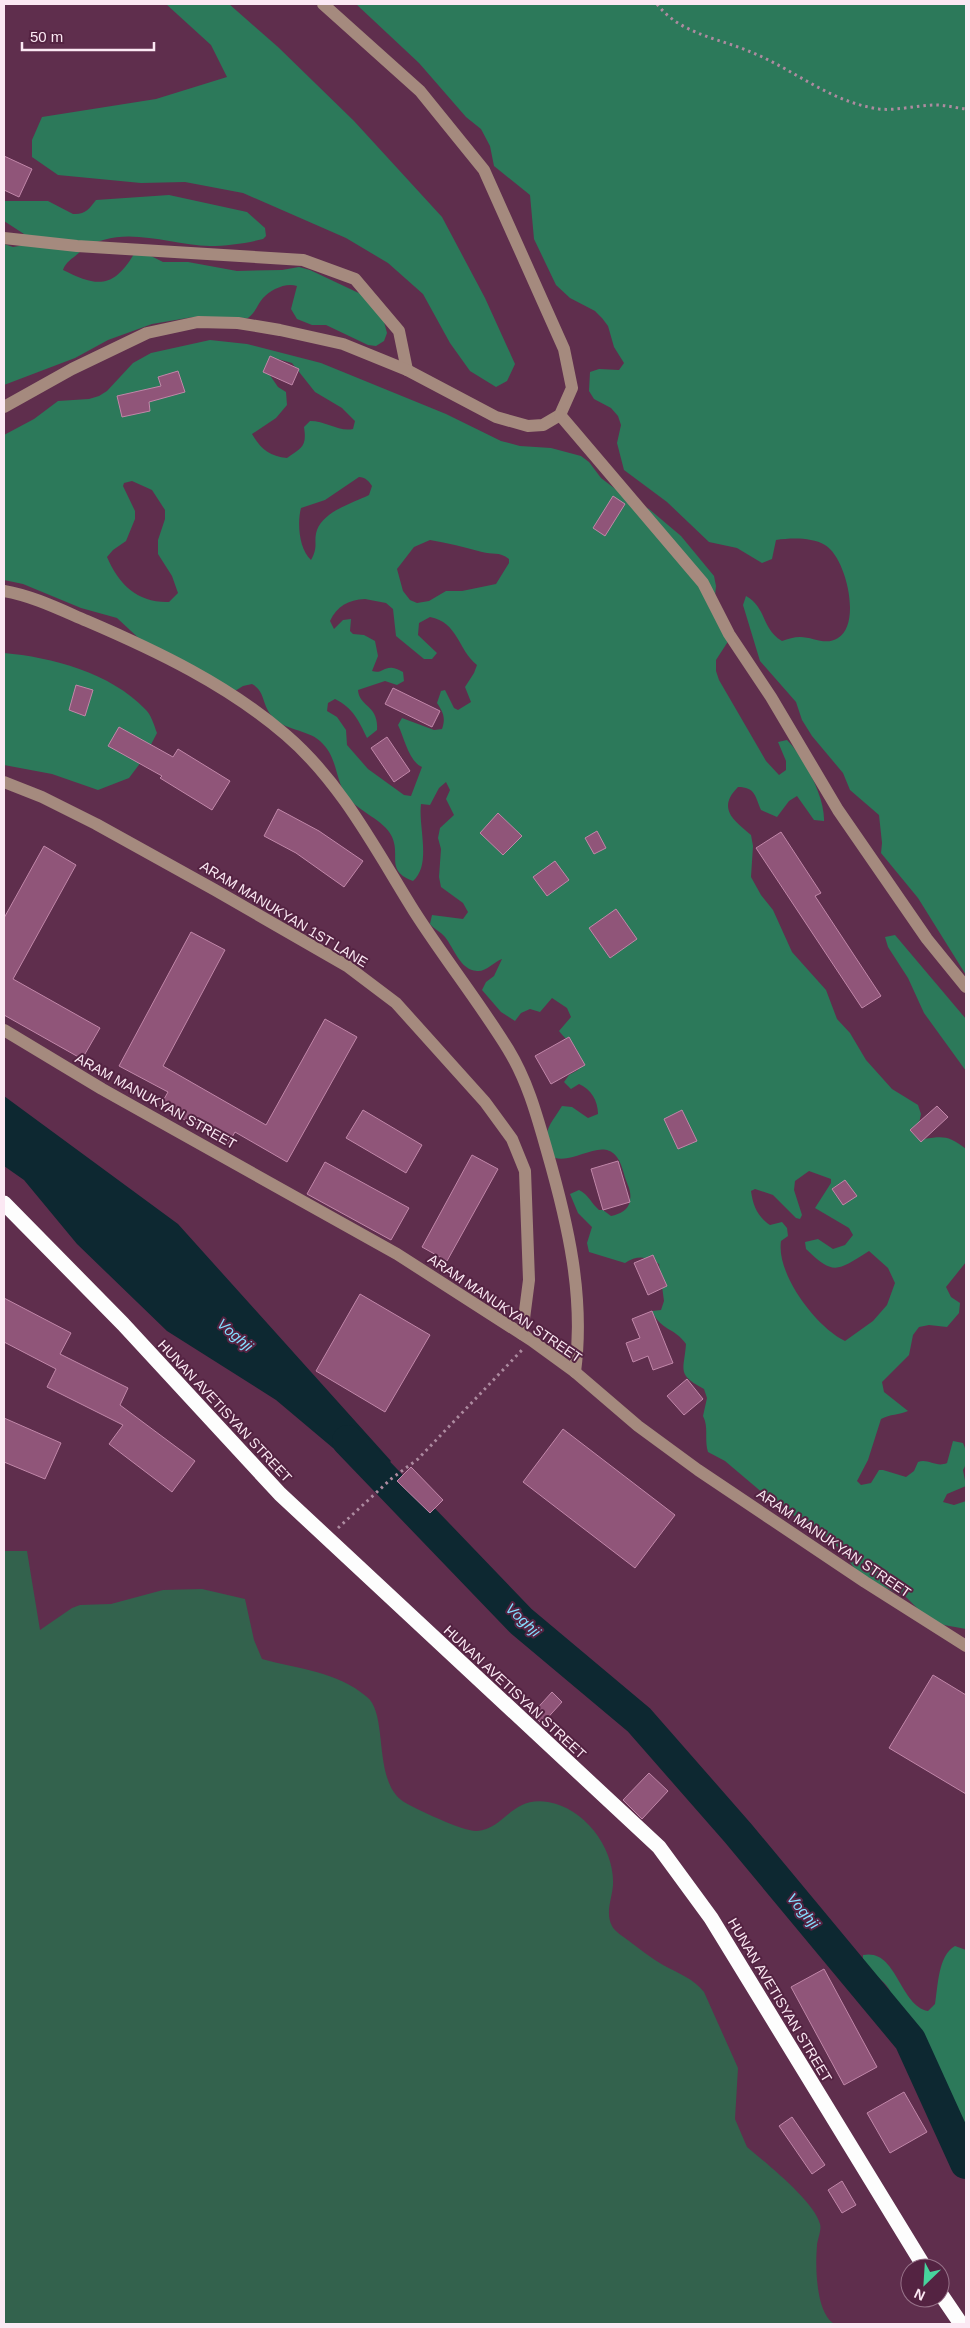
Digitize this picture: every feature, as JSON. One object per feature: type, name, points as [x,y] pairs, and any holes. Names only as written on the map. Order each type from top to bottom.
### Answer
[{"type":"highway","name":"HUNAN AVETISYAN STREET","points":[[4,1203],[123,1324],[280,1494],[659,1847],[711,1918],[919,2258]]},
{"type":"highway","points":[[950,2308],[961,2324]]},
{"type":"street","points":[[4,407],[72,369],[147,333],[198,322],[238,323],[343,344],[407,370],[496,417],[528,426],[543,425],[560,415],[572,388],[566,356],[484,170],[420,90],[323,4]]},
{"type":"street","points":[[4,238],[77,246],[303,260],[355,279],[399,331],[407,370]]},
{"type":"street","points":[[560,415],[702,584],[729,634],[771,697],[838,810],[927,938],[966,987]]},
{"type":"street","points":[[4,590],[28,595],[108,630],[238,698],[287,736],[327,776],[417,915],[509,1051],[533,1099],[566,1219],[572,1252],[578,1302],[579,1343],[575,1372]]},
{"type":"street","name":"ARAM MANUKYAN 1ST LANE","points":[[4,782],[42,797],[96,824],[206,885],[348,966],[396,1003],[485,1102],[512,1139],[525,1172],[529,1280],[526,1337]]},
{"type":"street","name":"ARAM MANUKYAN STREET","points":[[4,1030],[102,1089],[398,1254],[526,1337],[575,1372],[638,1426],[698,1470],[865,1582],[966,1646]]},
{"type":"path","points":[[657,4],[667,17],[698,34],[751,52],[826,93],[852,103],[880,109],[937,105],[966,110]]},
{"type":"path","points":[[342,1525],[391,1479],[418,1458],[526,1337]]},
{"type":"green space","points":[[166,4],[229,4],[278,47],[354,121],[442,217],[485,298],[515,364],[507,381],[496,387],[470,371],[450,343],[423,294],[388,263],[346,238],[243,193],[185,182],[141,183],[58,175],[32,157],[32,140],[42,117],[156,99],[227,77],[211,45]]},
{"type":"green space","points":[[356,4],[966,4],[966,975],[918,898],[881,853],[882,843],[879,815],[850,790],[843,773],[812,736],[802,720],[796,702],[760,661],[743,605],[746,596],[758,606],[770,630],[782,641],[805,637],[829,641],[838,638],[845,630],[849,619],[850,606],[848,591],[845,576],[833,552],[819,542],[807,539],[776,540],[772,559],[762,563],[737,548],[709,542],[667,502],[624,470],[617,443],[621,425],[618,416],[611,408],[594,399],[589,391],[590,372],[599,369],[619,370],[624,363],[614,347],[608,326],[595,311],[570,298],[556,285],[534,239],[530,195],[494,166],[490,146],[481,129],[466,117],[419,63]]},
{"type":"green space","points":[[169,195],[247,212],[265,228],[266,236],[263,239],[250,242],[210,246],[144,237],[112,238],[96,242],[81,251],[68,262],[63,270],[85,280],[103,282],[119,274],[134,254],[149,255],[163,262],[188,262],[237,271],[282,270],[299,267],[310,270],[365,296],[382,314],[387,333],[384,341],[376,346],[368,345],[326,325],[312,325],[297,319],[291,309],[297,286],[288,285],[266,295],[248,318],[193,317],[152,324],[108,340],[75,358],[4,385],[4,244],[13,247],[25,245],[24,234],[4,221],[4,201],[48,201],[73,214],[77,214],[86,211],[96,200]]},
{"type":"green space","points":[[210,340],[247,344],[321,363],[446,414],[501,441],[520,446],[551,448],[581,456],[589,462],[601,478],[631,501],[649,509],[681,536],[714,576],[715,596],[729,634],[727,643],[716,660],[716,671],[719,680],[766,761],[779,775],[786,770],[786,761],[778,742],[787,740],[794,747],[817,789],[823,811],[824,821],[814,820],[797,796],[789,801],[777,817],[761,810],[754,793],[744,787],[738,787],[728,802],[728,808],[730,814],[739,825],[751,835],[753,846],[751,877],[761,895],[773,910],[792,952],[826,990],[837,1019],[850,1033],[866,1060],[892,1089],[918,1105],[921,1114],[919,1123],[924,1139],[946,1138],[966,1149],[966,1262],[946,1287],[951,1297],[960,1303],[959,1313],[947,1327],[929,1325],[919,1327],[913,1335],[909,1355],[882,1382],[884,1392],[908,1411],[881,1419],[868,1460],[857,1481],[861,1485],[871,1483],[879,1470],[906,1477],[914,1471],[918,1462],[922,1461],[939,1464],[947,1463],[953,1441],[963,1443],[966,1457],[966,1464],[963,1470],[966,1486],[947,1494],[943,1502],[954,1505],[966,1501],[966,1629],[944,1625],[927,1618],[906,1597],[879,1585],[855,1569],[839,1548],[824,1535],[776,1504],[725,1461],[708,1452],[706,1424],[703,1416],[707,1398],[704,1389],[685,1375],[683,1366],[686,1344],[677,1334],[659,1322],[652,1311],[661,1310],[664,1301],[659,1264],[642,1257],[625,1263],[589,1252],[587,1243],[592,1227],[578,1213],[570,1194],[579,1190],[599,1210],[603,1210],[611,1216],[624,1211],[629,1203],[630,1193],[618,1159],[610,1151],[601,1150],[569,1158],[558,1159],[548,1155],[546,1139],[548,1129],[562,1106],[572,1107],[588,1118],[598,1114],[595,1100],[587,1089],[579,1084],[571,1089],[564,1082],[569,1075],[578,1070],[579,1061],[579,1055],[575,1047],[559,1031],[571,1017],[567,1008],[552,998],[540,1012],[530,1009],[521,1013],[515,1021],[501,1012],[482,990],[486,982],[494,976],[502,959],[484,970],[471,970],[458,958],[445,937],[430,924],[432,915],[463,919],[468,912],[463,903],[441,887],[439,877],[441,849],[438,838],[440,828],[454,815],[446,799],[450,790],[446,782],[439,788],[430,805],[421,804],[422,865],[419,874],[413,881],[404,877],[396,867],[394,842],[388,830],[348,798],[340,784],[334,762],[326,748],[315,737],[288,727],[276,720],[268,711],[259,690],[252,684],[243,686],[235,691],[145,644],[117,618],[81,608],[23,584],[4,580],[4,435],[34,419],[58,401],[89,399],[99,396],[107,391],[133,363],[151,353]],"holes":[[[274,358],[292,363],[315,392],[342,408],[355,421],[353,429],[348,430],[310,421],[304,427],[304,443],[287,458],[275,456],[266,451],[252,434],[276,418],[287,405],[286,392],[278,387],[267,371]],[[359,477],[370,482],[372,486],[369,495],[340,508],[321,523],[317,530],[315,551],[311,560],[304,549],[300,536],[299,521],[301,508],[325,500]],[[132,481],[152,490],[165,510],[165,519],[158,540],[158,554],[172,576],[178,593],[169,602],[158,602],[139,596],[117,576],[107,557],[126,541],[135,519],[135,511],[123,486],[124,483]],[[430,540],[502,555],[509,559],[509,563],[496,584],[462,591],[446,591],[429,601],[417,603],[410,600],[403,591],[397,569],[414,547]],[[365,599],[386,603],[393,609],[396,636],[424,659],[432,659],[437,653],[418,635],[419,623],[430,617],[439,620],[452,630],[477,665],[465,687],[471,702],[458,710],[454,708],[445,690],[441,691],[437,703],[443,715],[442,729],[434,730],[402,718],[398,725],[410,755],[422,767],[411,796],[404,795],[368,769],[347,745],[346,730],[337,717],[327,711],[328,703],[335,699],[346,706],[355,715],[367,738],[377,730],[377,722],[372,711],[359,696],[358,690],[385,681],[397,685],[404,681],[403,672],[397,669],[388,668],[376,672],[372,671],[378,656],[375,641],[364,635],[353,634],[350,631],[351,619],[343,620],[334,629],[330,621],[336,611],[348,602]],[[809,1171],[831,1179],[831,1183],[815,1208],[849,1228],[853,1235],[845,1245],[833,1249],[818,1239],[805,1242],[806,1249],[815,1258],[823,1264],[836,1268],[850,1263],[869,1251],[888,1268],[895,1283],[887,1305],[873,1321],[845,1341],[822,1324],[800,1298],[791,1283],[781,1254],[781,1241],[788,1236],[787,1228],[782,1222],[770,1225],[759,1215],[753,1202],[751,1191],[755,1189],[773,1195],[796,1218],[800,1219],[802,1215],[794,1190],[795,1181]]]},
{"type":"green space","points":[[4,653],[41,658],[79,669],[115,686],[131,696],[147,711],[157,733],[144,758],[129,778],[98,790],[52,774],[4,765]]},
{"type":"green space","points":[[895,935],[966,1019],[966,1071],[924,1013],[908,978],[888,947],[885,937]]},
{"type":"green space","points":[[4,1551],[27,1551],[40,1630],[72,1608],[80,1605],[111,1604],[163,1590],[202,1589],[245,1599],[254,1640],[262,1659],[330,1676],[343,1681],[367,1697],[374,1706],[378,1718],[384,1765],[394,1792],[404,1802],[429,1815],[462,1828],[477,1831],[495,1825],[517,1808],[535,1801],[561,1806],[574,1812],[585,1821],[603,1844],[609,1858],[613,1885],[609,1911],[612,1926],[650,1956],[691,1980],[704,1992],[738,2068],[735,2119],[747,2147],[777,2172],[809,2205],[816,2215],[820,2224],[816,2255],[820,2301],[829,2319],[835,2324],[4,2324]]},
{"type":"green space","points":[[955,1946],[966,1950],[966,2153],[939,2117],[935,2101],[940,2081],[930,2068],[894,2033],[888,2019],[891,1993],[863,1960],[863,1955],[874,1955],[883,1960],[891,1968],[910,1999],[918,2007],[928,2011],[935,2004],[938,1981],[945,1956]]},
{"type":"water","points":[[4,1096],[178,1224],[391,1461],[371,1480],[276,1400],[167,1331],[77,1244],[24,1180],[4,1166]]},
{"type":"building","points":[[4,156],[32,169],[19,197],[4,190]]},
{"type":"building","points":[[270,356],[299,369],[292,385],[263,372]]},
{"type":"building","points":[[178,371],[185,392],[149,402],[150,411],[122,417],[117,396],[161,386],[158,377]]},
{"type":"building","points":[[613,496],[625,504],[605,536],[593,528]]},
{"type":"building","points":[[76,685],[93,690],[85,716],[69,710]]},
{"type":"building","points":[[393,688],[440,711],[432,727],[385,704]]},
{"type":"building","points":[[119,727],[173,757],[178,749],[230,781],[212,810],[160,778],[162,776],[108,746]]},
{"type":"building","points":[[387,737],[410,771],[394,782],[371,748]]},
{"type":"building","points":[[278,809],[319,831],[363,861],[344,887],[296,853],[264,836]]},
{"type":"building","points":[[498,813],[522,836],[503,855],[480,833]]},
{"type":"building","points":[[597,831],[606,848],[594,854],[585,838]]},
{"type":"building","points":[[781,832],[821,893],[815,896],[881,996],[862,1008],[756,848]]},
{"type":"building","points":[[44,846],[76,865],[13,979],[100,1028],[82,1059],[4,1015],[4,918]]},
{"type":"building","points":[[555,861],[569,880],[547,896],[533,877]]},
{"type":"building","points":[[616,909],[637,939],[610,958],[589,928]]},
{"type":"building","points":[[191,932],[225,950],[163,1066],[266,1125],[325,1019],[357,1037],[287,1162],[235,1132],[228,1144],[160,1106],[168,1092],[119,1066]]},
{"type":"building","points":[[569,1037],[585,1065],[551,1084],[535,1056]]},
{"type":"building","points":[[937,1106],[948,1117],[921,1142],[910,1130]]},
{"type":"building","points":[[363,1110],[422,1145],[406,1173],[346,1138]]},
{"type":"building","points":[[682,1110],[697,1141],[678,1149],[664,1119]]},
{"type":"building","points":[[472,1155],[498,1169],[447,1261],[422,1247]]},
{"type":"building","points":[[618,1161],[630,1202],[603,1210],[591,1169]]},
{"type":"building","points":[[325,1162],[409,1208],[391,1240],[307,1194]]},
{"type":"building","points":[[845,1180],[857,1196],[843,1205],[832,1189]]},
{"type":"building","points":[[653,1255],[667,1286],[648,1295],[634,1263]]},
{"type":"building","points":[[360,1294],[430,1335],[385,1412],[316,1371]]},
{"type":"building","points":[[4,1298],[71,1333],[60,1354],[128,1388],[120,1405],[195,1461],[172,1492],[109,1444],[123,1425],[47,1387],[56,1369],[4,1342]]},
{"type":"building","points":[[652,1311],[673,1363],[653,1370],[648,1356],[633,1362],[626,1343],[640,1338],[632,1319]]},
{"type":"building","points":[[687,1379],[703,1399],[684,1415],[667,1396]]},
{"type":"building","points":[[4,1418],[61,1443],[45,1479],[4,1462]]},
{"type":"building","points":[[563,1429],[675,1515],[635,1568],[523,1482]]},
{"type":"building","points":[[411,1467],[443,1500],[430,1513],[397,1481]]},
{"type":"building","points":[[933,1675],[966,1695],[966,1794],[889,1748]]},
{"type":"building","points":[[552,1692],[562,1702],[542,1724],[532,1714]]},
{"type":"building","points":[[649,1773],[668,1791],[642,1819],[623,1800]]},
{"type":"building","points":[[824,1969],[877,2067],[844,2085],[791,1987]]},
{"type":"building","points":[[904,2092],[927,2132],[890,2153],[867,2113]]},
{"type":"building","points":[[792,2117],[825,2165],[812,2174],[779,2126]]},
{"type":"building","points":[[842,2181],[856,2205],[842,2213],[828,2190]]},
{"type":"waterway","name":"Voghji","points":[[348,1441],[521,1621],[639,1720],[738,1833],[910,2040],[966,2163]]}]
